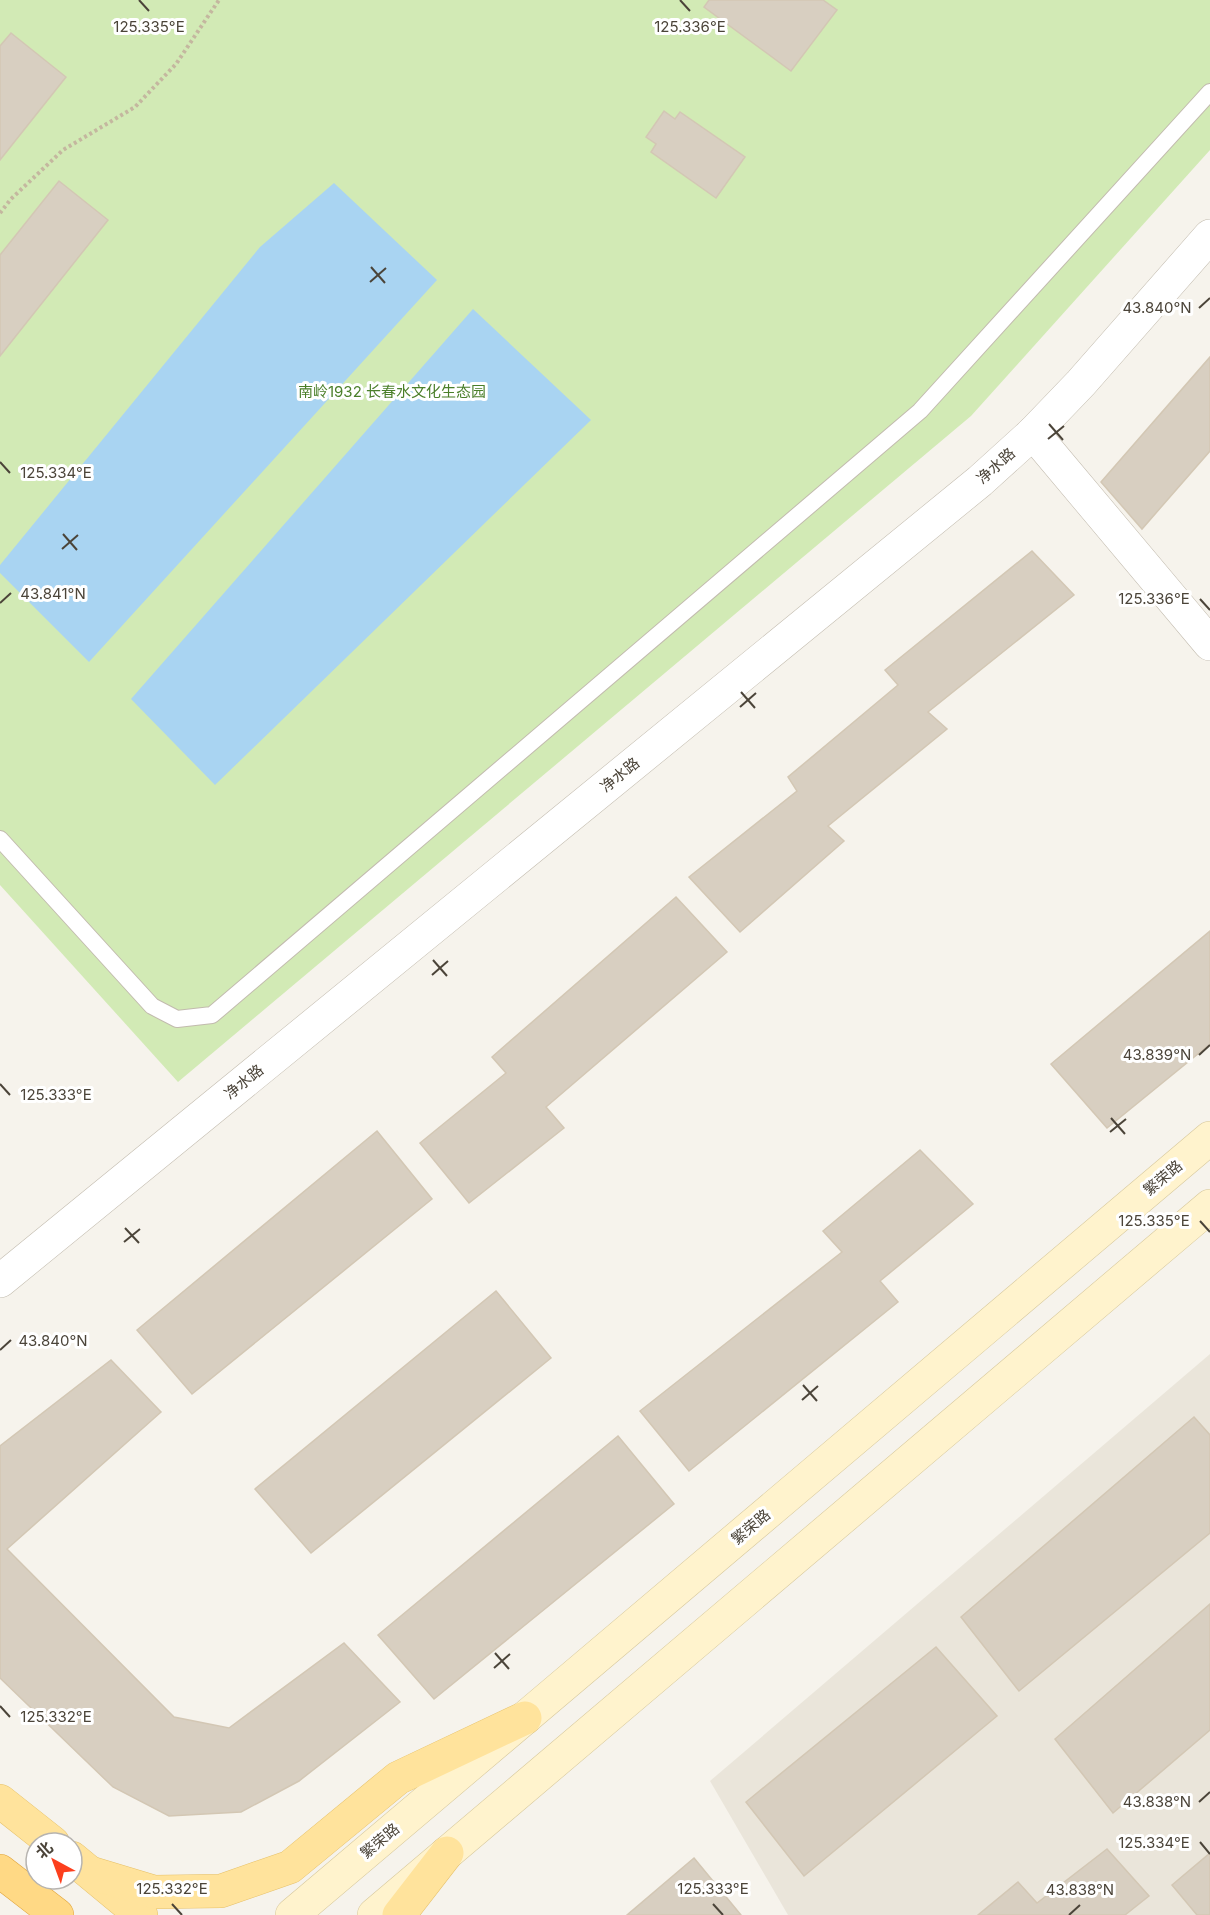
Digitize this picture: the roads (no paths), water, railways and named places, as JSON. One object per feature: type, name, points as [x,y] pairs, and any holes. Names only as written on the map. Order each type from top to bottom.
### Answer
[{"type":"highway","points":[[0,1871],[57,1915]]},
{"type":"main road","name":"繁荣路","points":[[292,1915],[1210,1138]]},
{"type":"main road","points":[[374,1915],[1210,1206]]},
{"type":"main road","points":[[84,1866],[154,1892],[221,1891],[290,1867],[398,1778],[525,1718]]},
{"type":"main road","points":[[0,1802],[37,1831]]},
{"type":"main road","points":[[399,1915],[447,1853]]},
{"type":"main road","points":[[84,1868],[141,1915]]},
{"type":"street","name":"净水路","points":[[0,1281],[970,489],[1033,433],[1081,383],[1210,236]]},
{"type":"street","points":[[1033,433],[1210,644]]},
{"type":"lane","points":[[0,839],[152,1006],[177,1019],[212,1015],[920,411],[1210,92]]},
{"type":"water","points":[[334,183],[437,280],[89,662],[0,573],[0,565],[260,247]]},
{"type":"water","points":[[473,309],[591,420],[215,785],[131,699]]},
{"type":"park label","name":"南岭1932 长春水文化生态园","points":[[392,392]]}]
